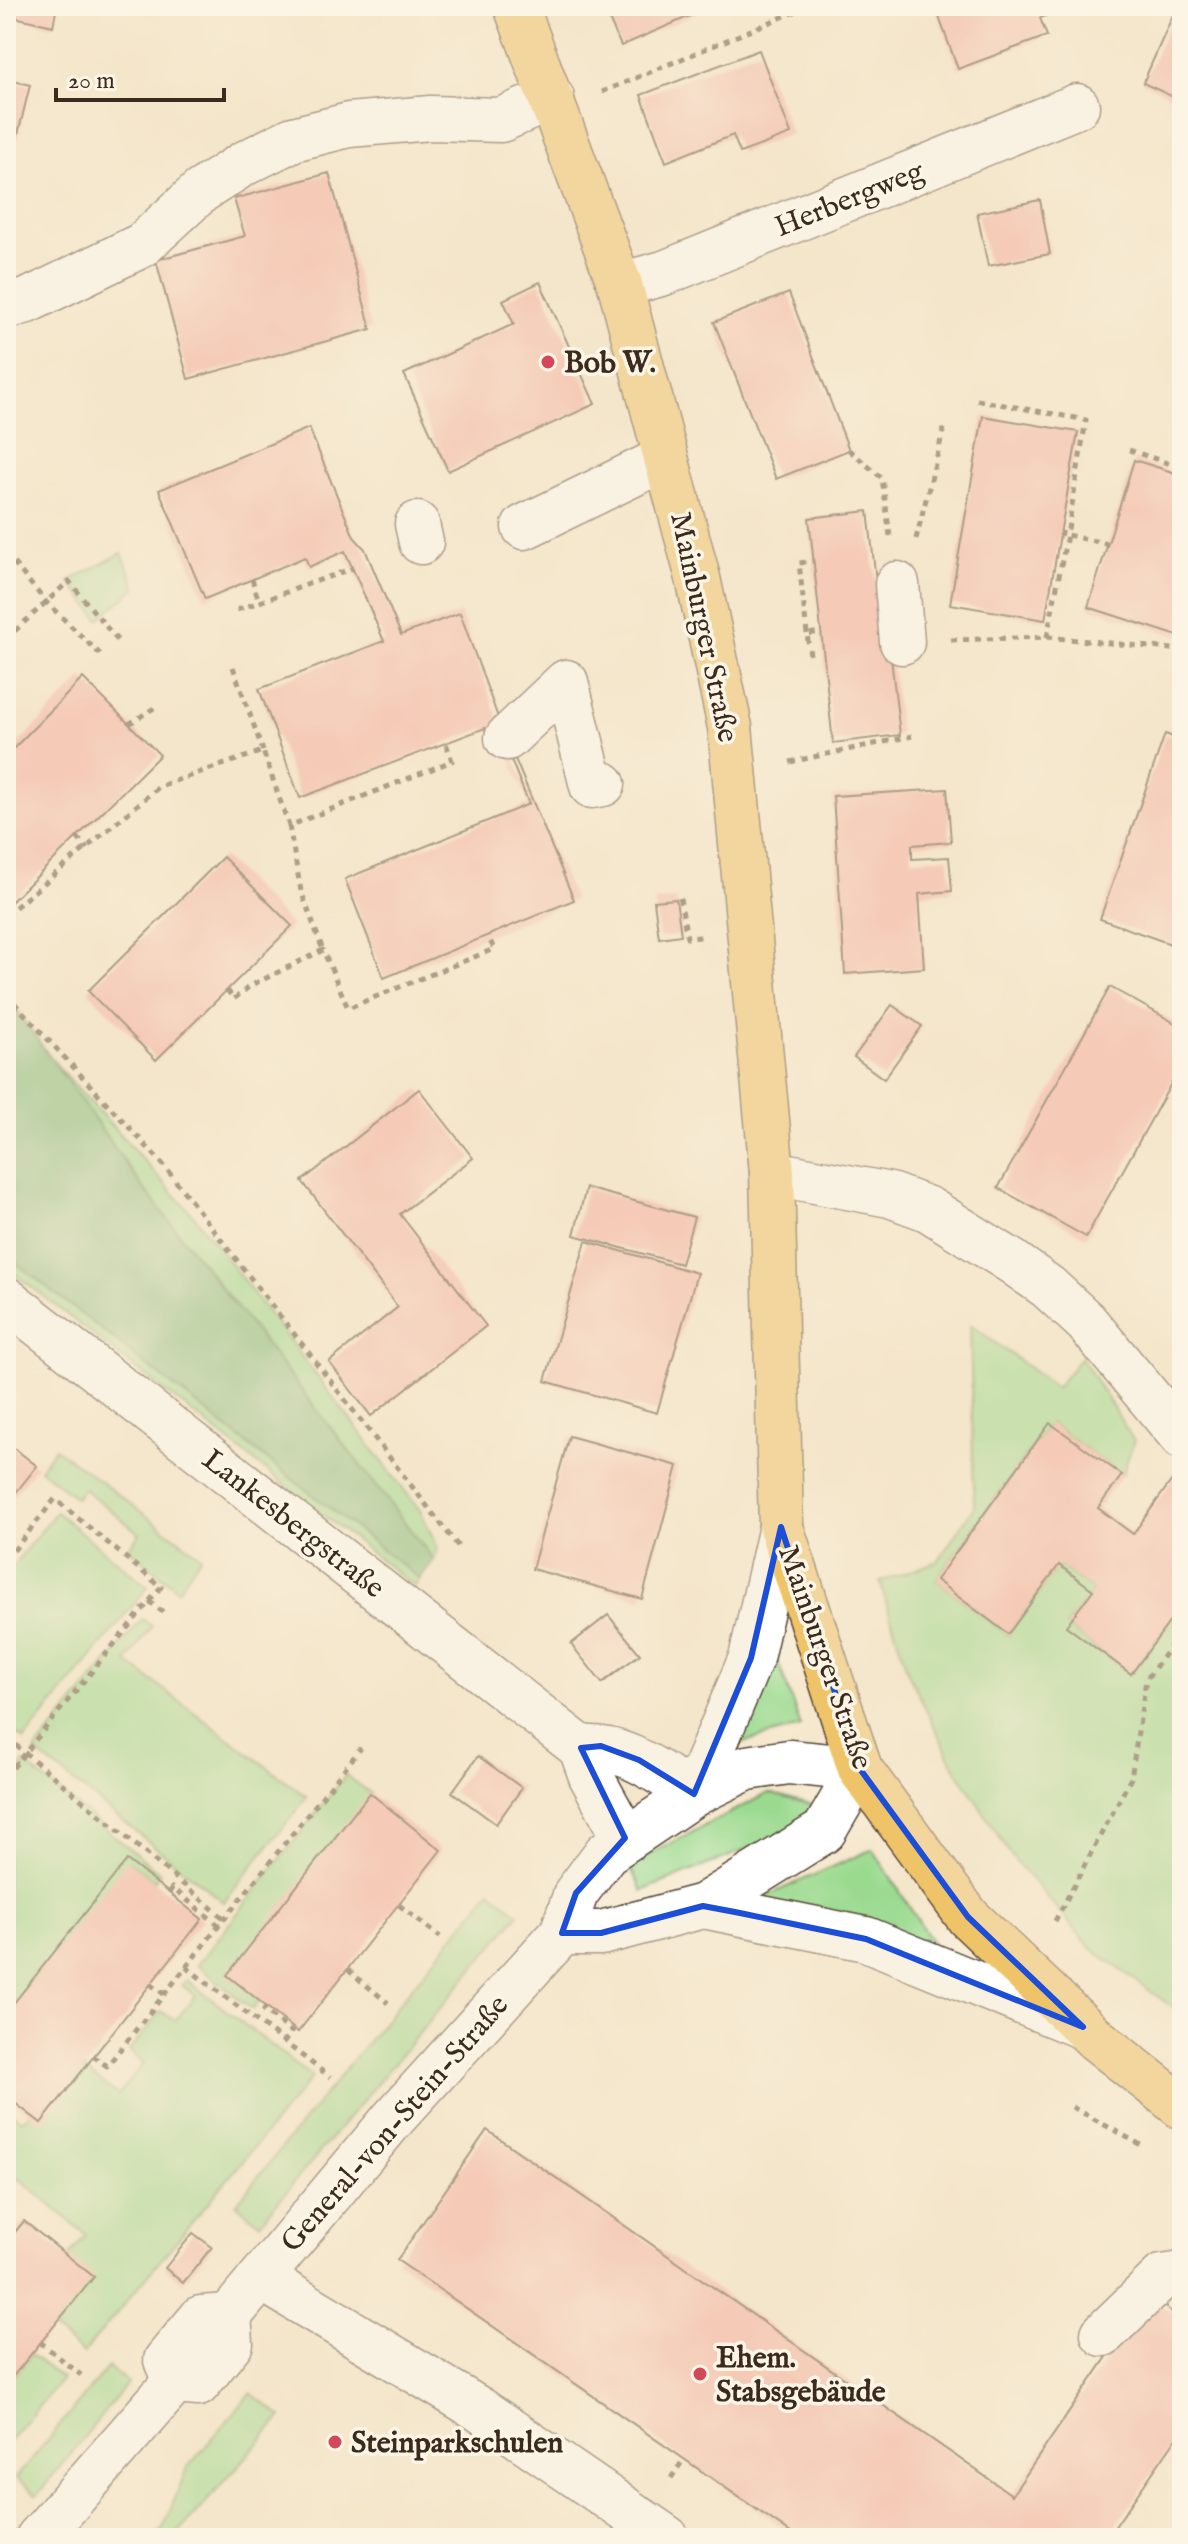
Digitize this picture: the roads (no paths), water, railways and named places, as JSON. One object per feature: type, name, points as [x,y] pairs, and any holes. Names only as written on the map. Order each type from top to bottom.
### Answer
[{"type":"main road","name":"Mainburger Straße","points":[[516,6],[572,97],[698,578],[730,727],[772,1173],[781,1527],[860,1769],[968,1917],[1083,2027],[1136,2074],[1182,2107]]},
{"type":"street","points":[[6,307],[27,301],[142,245],[201,191],[243,164],[293,139],[349,125],[431,118],[501,120],[572,97]]},
{"type":"street","name":"Herbergweg","points":[[620,285],[664,273],[1077,106]]},
{"type":"street","points":[[524,527],[666,458]]},
{"type":"street","points":[[507,738],[566,682],[592,786],[603,784]]},
{"type":"street","points":[[772,1173],[890,1195],[928,1209],[1011,1261],[1048,1287],[1086,1322],[1182,1437]]},
{"type":"street","name":"Lankesbergstraße","points":[[6,1299],[581,1748]]},
{"type":"street","points":[[625,1838],[591,1776],[581,1748],[601,1746],[639,1760],[694,1794],[751,1658],[781,1527]]},
{"type":"street","name":"General-von-Stein-Straße","points":[[38,2538],[175,2382],[198,2384],[231,2343],[229,2316],[392,2120],[562,1933],[576,1893],[592,1868],[625,1838],[694,1794],[747,1768],[789,1762],[860,1769]]},
{"type":"street","points":[[562,1933],[601,1933],[703,1906],[824,1831],[860,1769]]},
{"type":"street","points":[[703,1906],[866,1939],[1083,2027]]},
{"type":"street","points":[[1103,2334],[1162,2277],[1182,2274]]},
{"type":"street","points":[[261,2278],[479,2409],[667,2538]]},
{"type":"street","points":[[6,2519],[28,2538]]},
{"type":"place","name":"Bob W.","points":[[548,362]]},
{"type":"place","name":"Ehem. Stabsgebäude","points":[[700,2374]]},
{"type":"place","name":"Steinparkschulen","points":[[335,2442]]}]
